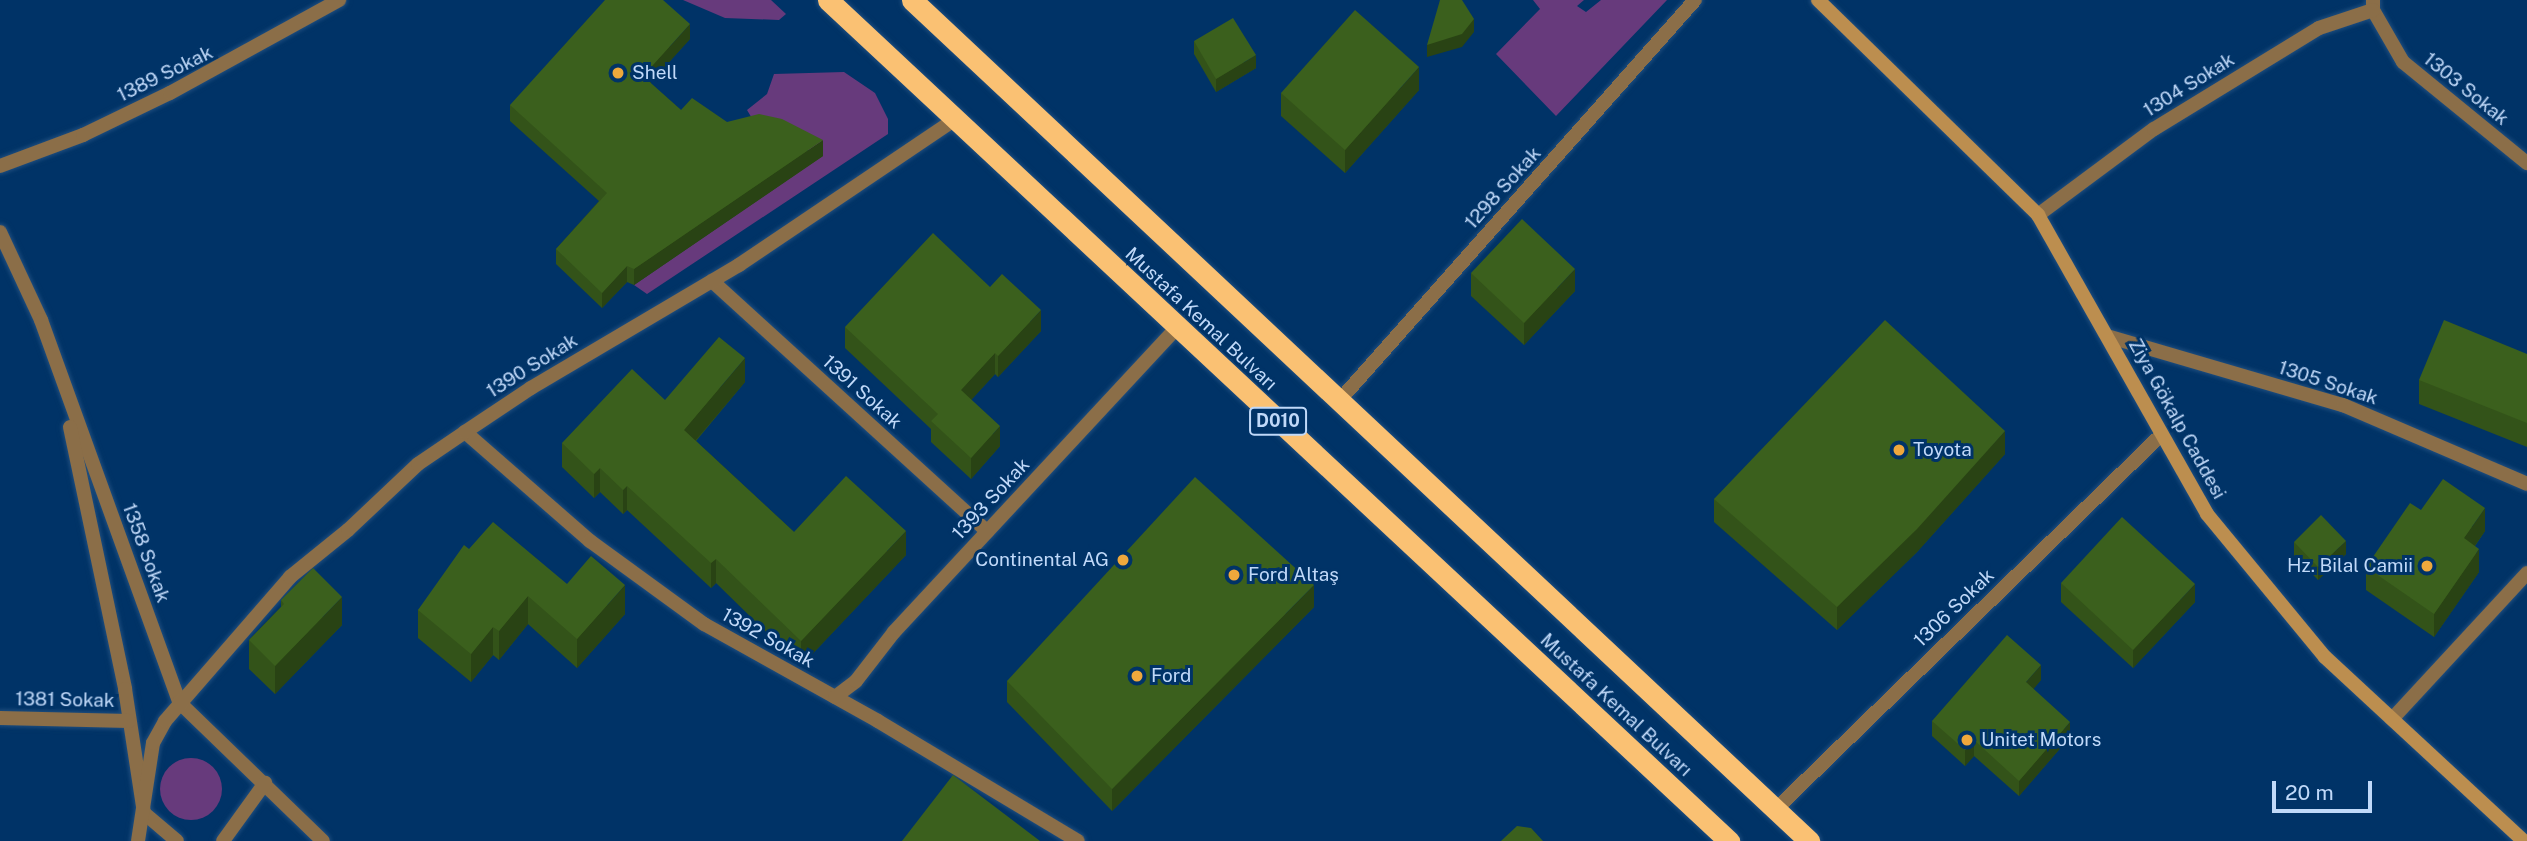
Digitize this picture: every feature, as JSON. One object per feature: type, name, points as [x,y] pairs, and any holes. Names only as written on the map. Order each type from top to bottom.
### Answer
[{"type":"highway","name":"Mustafa Kemal Bulvarı","points":[[828,0],[1729,841]]},
{"type":"highway","name":"Mustafa Kemal Bulvarı","points":[[912,0],[1808,841]]},
{"type":"street","name":"1389 Sokak","points":[[0,166],[83,135],[170,93],[340,0]]},
{"type":"street","name":"1298 Sokak","points":[[1339,401],[1695,0]]},
{"type":"street","name":"Ziya Gökalp Caddesi","points":[[1822,1],[2038,215],[2110,337],[2161,435],[2207,514],[2325,657],[2524,841]]},
{"type":"street","name":"1304 Sokak","points":[[2038,215],[2165,122],[2319,28],[2373,5]]},
{"type":"street","name":"1303 Sokak","points":[[2373,5],[2403,62],[2527,163]]},
{"type":"street","name":"1390 Sokak","points":[[138,841],[153,743],[178,702],[290,577],[348,530],[418,464],[531,387],[712,281],[954,120]]},
{"type":"street","name":"1358 Sokak","points":[[0,232],[41,320],[62,387],[178,702],[323,841]]},
{"type":"street","name":"1391 Sokak","points":[[712,281],[987,531]]},
{"type":"street","name":"1393 Sokak","points":[[835,697],[856,681],[894,632],[1177,327]]},
{"type":"street","name":"1305 Sokak","points":[[2110,337],[2343,405],[2527,484]]},
{"type":"street","points":[[62,387],[129,721],[144,813],[177,841]]},
{"type":"street","name":"1392 Sokak","points":[[465,432],[590,541],[704,624],[835,697],[1078,841]]},
{"type":"street","name":"1306 Sokak","points":[[1775,810],[2161,435]]},
{"type":"street","points":[[2392,719],[2527,573]]},
{"type":"street","name":"1381 Sokak","points":[[0,718],[129,721]]},
{"type":"street","points":[[223,841],[265,783]]},
{"type":"shaded area","points":[[683,0],[771,0],[786,14],[779,20],[725,18]]},
{"type":"shaded area","points":[[1533,0],[1584,0],[1577,6],[1586,12],[1601,0],[1667,0],[1556,116],[1496,54],[1540,9]]},
{"type":"shaded area","points":[[844,72],[875,93],[888,119],[888,134],[647,294],[634,285],[822,156],[759,130],[747,110],[767,94],[774,74]]},
{"type":"shaded area","points":[[185,758],[197,758],[213,767],[220,777],[220,801],[213,811],[197,820],[185,820],[174,815],[165,806],[160,795],[160,783],[165,772],[174,763]]},
{"type":"building","points":[[605,0],[663,0],[690,24],[643,76],[681,110],[692,98],[727,122],[759,114],[782,119],[823,140],[634,269],[627,266],[602,293],[556,249],[607,193],[510,105]]},
{"type":"building","points":[[1440,0],[1462,0],[1474,19],[1462,34],[1427,45]]},
{"type":"building","points":[[1355,10],[1419,67],[1345,150],[1281,93]]},
{"type":"building","points":[[1233,18],[1256,55],[1216,79],[1194,41]]},
{"type":"building","points":[[1522,219],[1575,269],[1524,323],[1471,273]]},
{"type":"building","points":[[933,233],[990,287],[1002,274],[1041,310],[998,356],[995,353],[961,390],[1000,426],[971,458],[931,421],[938,414],[845,327]]},
{"type":"building","points":[[1885,320],[2005,431],[1917,529],[1837,607],[1714,499]]},
{"type":"building","points":[[2444,320],[2527,354],[2527,423],[2419,380]]},
{"type":"building","points":[[719,337],[745,358],[684,430],[794,532],[846,476],[906,531],[801,641],[716,559],[711,563],[627,486],[623,490],[600,468],[594,474],[562,443],[632,369],[665,400]]},
{"type":"building","name":"Ford","points":[[1195,477],[1314,585],[1112,789],[1007,681]]},
{"type":"building","name":"Hz. Bilal Camii","points":[[2443,479],[2485,508],[2464,538],[2479,549],[2434,614],[2366,567],[2410,503],[2421,510]]},
{"type":"building","points":[[2321,515],[2346,541],[2318,567],[2294,542]]},
{"type":"building","points":[[2122,517],[2195,584],[2133,650],[2061,583]]},
{"type":"building","points":[[493,522],[567,584],[591,556],[625,585],[577,639],[528,596],[499,631],[493,627],[471,654],[418,610],[464,545],[469,549]]},
{"type":"building","points":[[313,568],[342,597],[275,666],[249,640],[284,604],[281,600]]},
{"type":"building","points":[[2007,635],[2041,665],[2026,682],[2070,722],[2019,781],[1974,740],[1965,750],[1932,721]]},
{"type":"building","points":[[953,775],[1040,841],[902,841]]},
{"type":"building","points":[[1517,826],[1531,828],[1543,841],[1501,841]]},
{"type":"place","name":"Shell","points":[[618,73]]},
{"type":"place","name":"Toyota","points":[[1899,450]]},
{"type":"place","name":"Continental AG","points":[[1123,560]]},
{"type":"place","name":"Hz. Bilal Camii","points":[[2427,566]]},
{"type":"place","name":"Ford Altaş","points":[[1234,575]]},
{"type":"place","name":"Ford","points":[[1137,676]]},
{"type":"place","name":"Unitet Motors","points":[[1967,740]]}]
